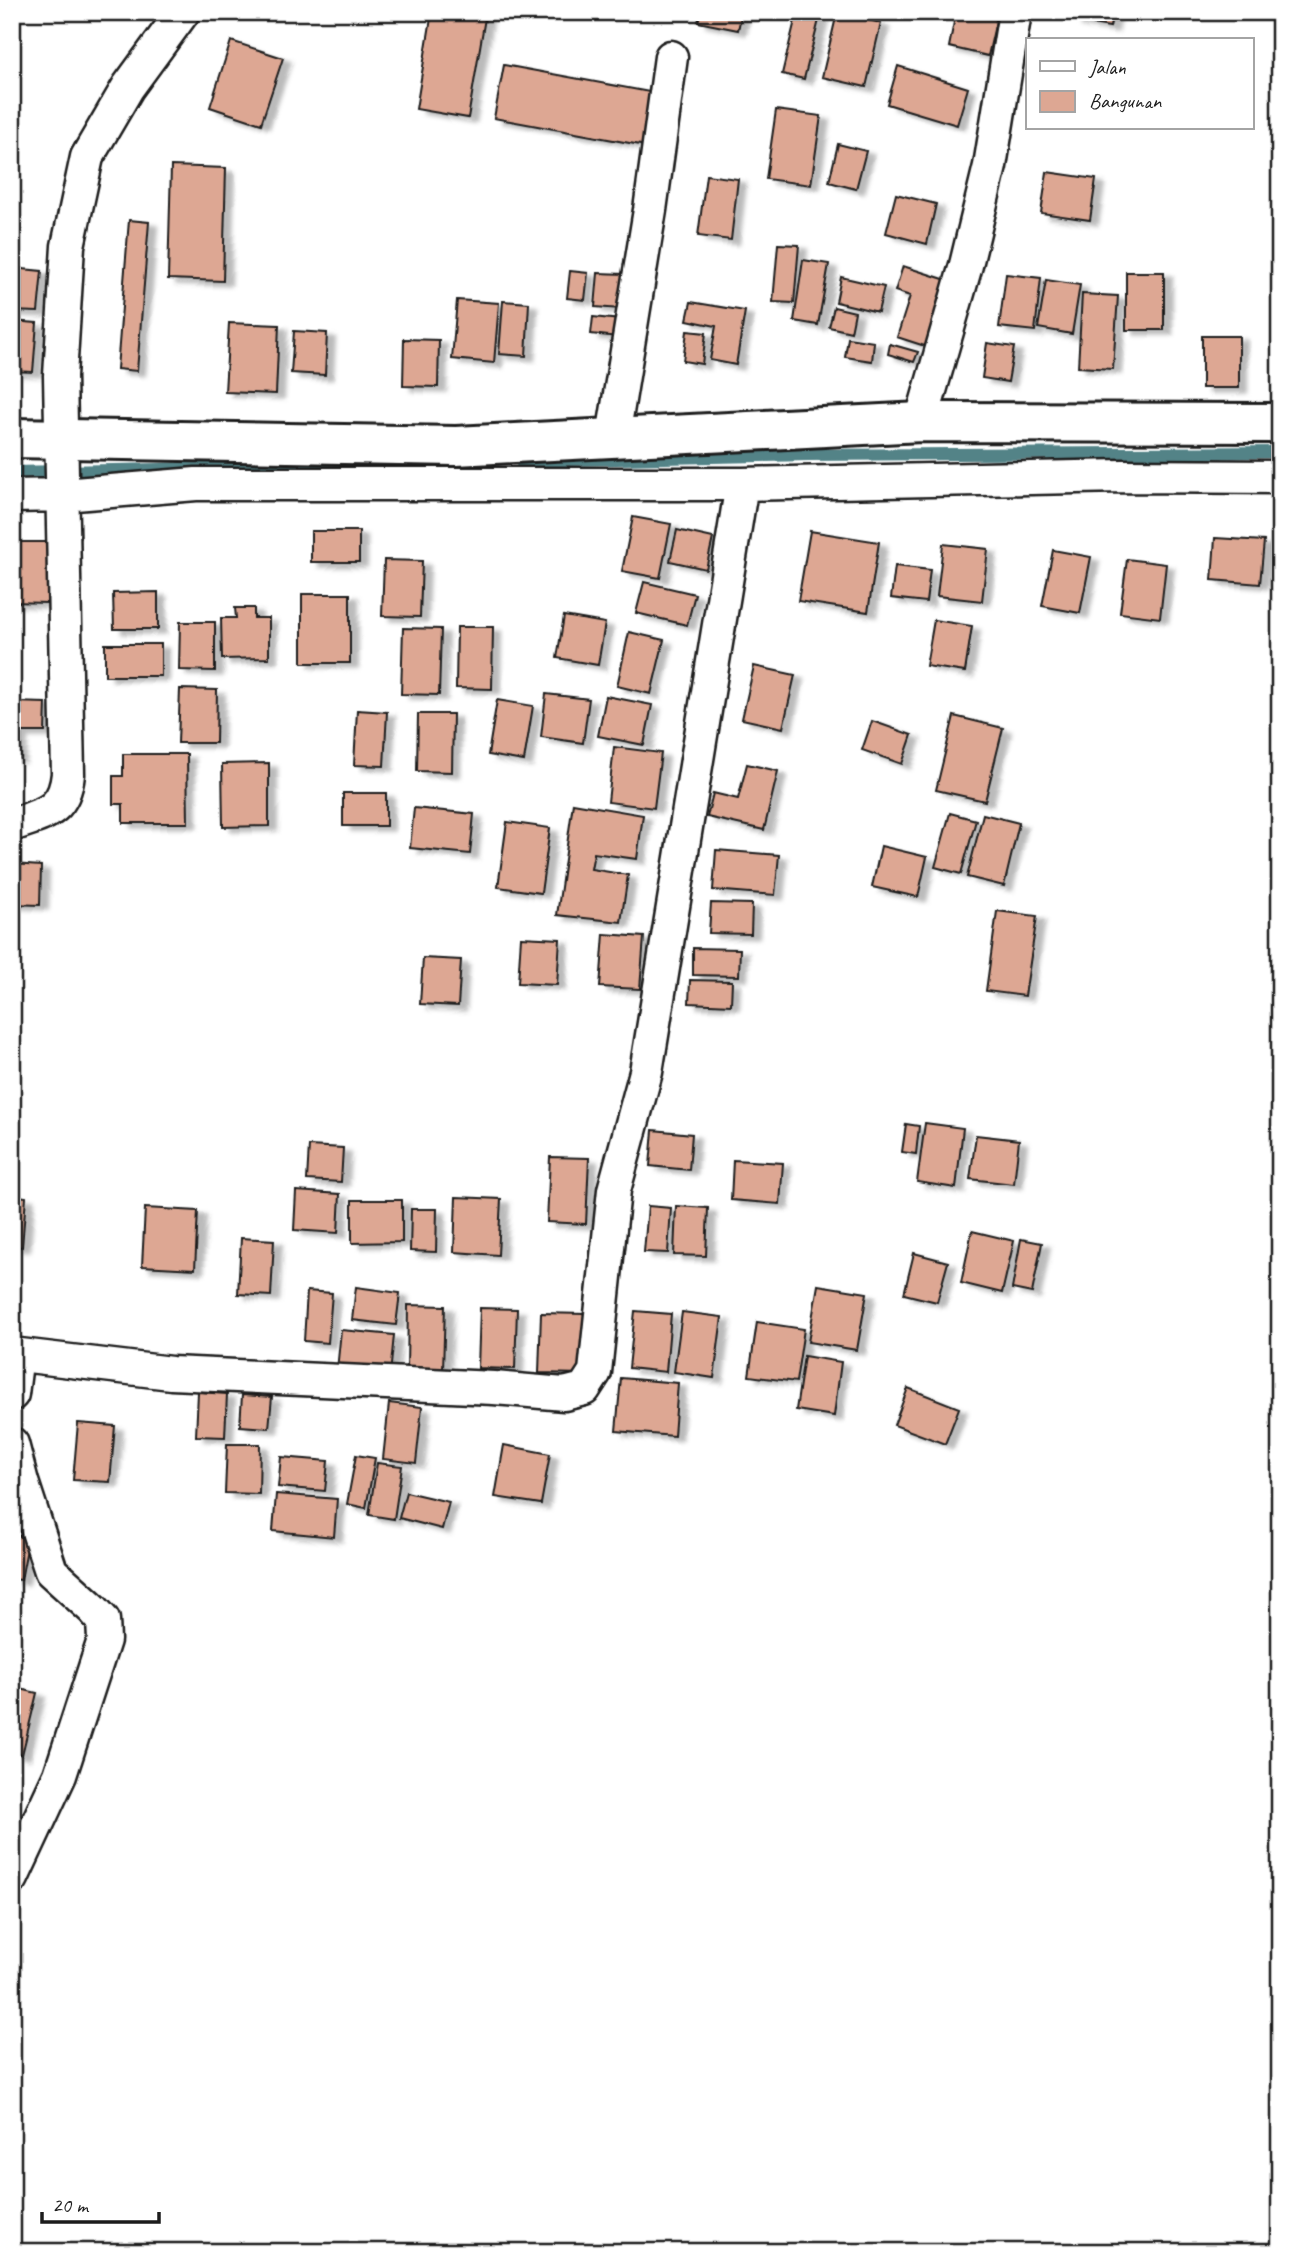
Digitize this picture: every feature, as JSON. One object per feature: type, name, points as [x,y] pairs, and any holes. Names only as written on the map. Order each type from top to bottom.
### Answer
[{"type":"street","points":[[12,825],[60,804],[66,790],[68,774],[60,376],[68,246],[87,157],[128,87],[183,12]]},
{"type":"street","points":[[921,422],[967,265],[990,166],[1015,12]]},
{"type":"street","points":[[613,437],[650,210],[671,57]]},
{"type":"street","points":[[12,438],[62,446],[456,446],[921,422],[1280,423]]},
{"type":"street","points":[[12,496],[62,490],[196,484],[742,484],[1123,476],[1280,477]]},
{"type":"street","points":[[12,1394],[15,1354],[171,1373],[494,1388],[564,1394],[584,1389],[595,1372],[614,1190],[646,1072],[742,484]]},
{"type":"street","points":[[12,1444],[51,1571],[103,1620],[104,1640],[60,1775],[12,1878]]},
{"type":"building","points":[[432,12],[486,12],[468,118],[416,109]]},
{"type":"building","points":[[701,12],[742,12],[738,30],[698,22]]},
{"type":"building","points":[[797,12],[821,12],[804,79],[782,74]]},
{"type":"building","points":[[956,12],[998,12],[988,56],[949,47]]},
{"type":"building","points":[[1076,12],[1113,12],[1110,27],[1074,21]]},
{"type":"building","points":[[837,13],[881,23],[866,87],[822,77]]},
{"type":"building","points":[[231,41],[283,58],[261,124],[210,107]]},
{"type":"building","points":[[504,65],[655,93],[646,146],[494,118]]},
{"type":"building","points":[[898,66],[968,88],[957,125],[887,104]]},
{"type":"building","points":[[776,110],[821,116],[811,185],[766,179]]},
{"type":"building","points":[[838,144],[866,151],[856,189],[829,182]]},
{"type":"building","points":[[171,166],[226,168],[223,281],[168,279]]},
{"type":"building","points":[[1047,172],[1096,179],[1090,220],[1041,213]]},
{"type":"building","points":[[706,175],[738,179],[731,240],[698,236]]},
{"type":"building","points":[[896,194],[936,204],[927,244],[886,233]]},
{"type":"building","points":[[129,220],[149,222],[137,371],[117,369]]},
{"type":"building","points":[[778,244],[799,245],[794,303],[773,302]]},
{"type":"building","points":[[803,260],[829,264],[818,325],[794,321]]},
{"type":"building","points":[[903,266],[956,283],[934,349],[897,337],[910,296],[895,291]]},
{"type":"building","points":[[12,268],[42,271],[38,312],[12,311]]},
{"type":"building","points":[[570,271],[588,273],[585,300],[567,298]]},
{"type":"building","points":[[1126,272],[1164,272],[1164,330],[1126,330]]},
{"type":"building","points":[[598,273],[624,274],[621,309],[595,307]]},
{"type":"building","points":[[1006,274],[1041,278],[1035,331],[999,327]]},
{"type":"building","points":[[841,277],[884,287],[878,312],[836,302]]},
{"type":"building","points":[[1046,280],[1080,285],[1072,334],[1038,328]]},
{"type":"building","points":[[1082,294],[1118,296],[1113,369],[1078,367]]},
{"type":"building","points":[[457,300],[499,303],[494,363],[452,359]]},
{"type":"building","points":[[503,301],[529,303],[526,356],[499,354]]},
{"type":"building","points":[[691,302],[745,311],[736,365],[710,360],[716,326],[687,320]]},
{"type":"building","points":[[834,307],[855,312],[851,332],[829,327]]},
{"type":"building","points":[[593,317],[620,320],[618,337],[591,334]]},
{"type":"building","points":[[12,321],[37,323],[33,372],[12,371]]},
{"type":"building","points":[[229,323],[279,325],[276,394],[225,392]]},
{"type":"building","points":[[294,331],[327,333],[325,375],[291,373]]},
{"type":"building","points":[[687,331],[706,333],[702,364],[683,361]]},
{"type":"building","points":[[1202,336],[1239,336],[1239,388],[1202,388]]},
{"type":"building","points":[[848,338],[874,342],[872,361],[845,357]]},
{"type":"building","points":[[404,339],[439,340],[438,387],[403,386]]},
{"type":"building","points":[[987,343],[1014,347],[1008,382],[982,378]]},
{"type":"building","points":[[890,344],[918,352],[914,362],[888,354]]},
{"type":"building","points":[[633,517],[671,524],[660,578],[622,571]]},
{"type":"building","points":[[677,530],[713,538],[706,569],[670,561]]},
{"type":"building","points":[[311,531],[359,531],[359,562],[311,562]]},
{"type":"building","points":[[810,531],[879,542],[868,612],[798,601]]},
{"type":"building","points":[[1215,538],[1264,541],[1260,584],[1212,580]]},
{"type":"building","points":[[12,542],[48,542],[47,603],[12,602]]},
{"type":"building","points":[[943,544],[988,549],[982,601],[937,596]]},
{"type":"building","points":[[1053,550],[1091,557],[1080,613],[1042,606]]},
{"type":"building","points":[[1127,559],[1166,564],[1160,618],[1120,613]]},
{"type":"building","points":[[384,560],[422,561],[420,617],[382,616]]},
{"type":"building","points":[[895,566],[930,570],[926,602],[891,598]]},
{"type":"building","points":[[644,582],[695,594],[687,625],[636,613]]},
{"type":"building","points":[[158,592],[158,629],[114,629],[113,593]]},
{"type":"building","points":[[302,594],[350,594],[350,663],[302,663]]},
{"type":"building","points":[[235,608],[254,608],[254,618],[269,618],[269,658],[222,659],[221,618],[236,618]]},
{"type":"building","points":[[564,616],[605,623],[598,665],[557,658]]},
{"type":"building","points":[[934,620],[972,626],[965,672],[926,666]]},
{"type":"building","points":[[180,622],[215,622],[215,671],[179,670]]},
{"type":"building","points":[[457,627],[493,627],[492,689],[456,688]]},
{"type":"building","points":[[403,628],[441,629],[439,695],[401,694]]},
{"type":"building","points":[[629,632],[664,640],[651,694],[617,686]]},
{"type":"building","points":[[105,644],[161,644],[161,676],[105,676]]},
{"type":"building","points":[[754,666],[795,675],[783,728],[742,719]]},
{"type":"building","points":[[180,689],[217,690],[216,743],[178,743]]},
{"type":"building","points":[[546,694],[589,699],[583,743],[541,737]]},
{"type":"building","points":[[606,696],[652,705],[644,745],[598,736]]},
{"type":"building","points":[[497,700],[533,706],[524,761],[488,755]]},
{"type":"building","points":[[12,702],[46,703],[45,732],[19,732],[18,758],[12,758]]},
{"type":"building","points":[[357,710],[387,712],[384,766],[354,765]]},
{"type":"building","points":[[418,714],[453,714],[452,772],[417,771]]},
{"type":"building","points":[[954,716],[1003,728],[985,801],[936,790]]},
{"type":"building","points":[[872,721],[912,735],[902,764],[862,750]]},
{"type":"building","points":[[614,747],[661,753],[654,808],[608,802]]},
{"type":"building","points":[[123,754],[187,754],[188,823],[123,823],[123,804],[113,804],[113,776],[123,776]]},
{"type":"building","points":[[269,763],[269,826],[223,827],[222,764]]},
{"type":"building","points":[[747,764],[778,771],[764,830],[707,817],[713,793],[738,799]]},
{"type":"building","points":[[343,793],[386,793],[386,826],[343,826]]},
{"type":"building","points":[[573,803],[643,815],[637,859],[594,853],[591,869],[628,875],[621,922],[557,915]]},
{"type":"building","points":[[414,808],[474,814],[470,854],[410,848]]},
{"type":"building","points":[[950,813],[976,820],[961,874],[935,867]]},
{"type":"building","points":[[983,814],[1019,823],[1004,886],[967,877]]},
{"type":"building","points":[[507,822],[550,828],[541,893],[498,887]]},
{"type":"building","points":[[881,846],[927,857],[918,897],[872,887]]},
{"type":"building","points":[[716,850],[779,855],[775,895],[713,890]]},
{"type":"building","points":[[12,864],[41,866],[40,905],[12,904]]},
{"type":"building","points":[[711,903],[752,904],[751,934],[709,933]]},
{"type":"building","points":[[997,911],[1037,916],[1025,996],[986,991]]},
{"type":"building","points":[[604,934],[644,937],[640,989],[600,987]]},
{"type":"building","points":[[521,937],[560,939],[557,985],[518,983]]},
{"type":"building","points":[[693,948],[740,949],[739,976],[693,975]]},
{"type":"building","points":[[423,958],[461,960],[458,1006],[420,1004]]},
{"type":"building","points":[[690,980],[732,981],[731,1005],[689,1003]]},
{"type":"building","points":[[925,1123],[963,1128],[956,1188],[917,1182]]},
{"type":"building","points":[[906,1124],[919,1126],[916,1154],[902,1152]]},
{"type":"building","points":[[653,1130],[692,1134],[689,1170],[650,1166]]},
{"type":"building","points":[[976,1135],[1019,1140],[1014,1184],[970,1179]]},
{"type":"building","points":[[309,1146],[343,1148],[341,1182],[307,1180]]},
{"type":"building","points":[[550,1157],[589,1158],[586,1224],[547,1222]]},
{"type":"building","points":[[733,1160],[783,1163],[780,1204],[731,1200]]},
{"type":"building","points":[[296,1191],[340,1194],[338,1233],[294,1230]]},
{"type":"building","points":[[12,1195],[26,1197],[22,1247],[12,1246]]},
{"type":"building","points":[[456,1197],[501,1199],[498,1255],[454,1252]]},
{"type":"building","points":[[352,1200],[402,1200],[402,1242],[352,1243]]},
{"type":"building","points":[[648,1206],[671,1208],[668,1253],[644,1252]]},
{"type":"building","points":[[676,1206],[708,1208],[706,1256],[674,1255]]},
{"type":"building","points":[[145,1208],[198,1211],[195,1269],[142,1266]]},
{"type":"building","points":[[411,1209],[437,1209],[436,1252],[410,1251]]},
{"type":"building","points":[[972,1231],[1014,1241],[1002,1293],[961,1283]]},
{"type":"building","points":[[241,1238],[274,1240],[271,1296],[238,1294]]},
{"type":"building","points":[[1021,1239],[1042,1243],[1032,1293],[1012,1289]]},
{"type":"building","points":[[914,1253],[948,1262],[937,1302],[904,1294]]},
{"type":"building","points":[[818,1285],[867,1293],[857,1350],[808,1342]]},
{"type":"building","points":[[356,1287],[400,1293],[396,1325],[352,1320]]},
{"type":"building","points":[[307,1291],[332,1293],[328,1343],[304,1341]]},
{"type":"building","points":[[408,1305],[445,1306],[443,1370],[407,1369]]},
{"type":"building","points":[[480,1308],[517,1309],[515,1369],[478,1368]]},
{"type":"building","points":[[635,1311],[671,1314],[666,1372],[629,1368]]},
{"type":"building","points":[[682,1312],[722,1317],[714,1378],[674,1372]]},
{"type":"building","points":[[541,1313],[585,1314],[584,1374],[539,1373]]},
{"type":"building","points":[[757,1322],[804,1329],[796,1382],[749,1376]]},
{"type":"building","points":[[341,1330],[394,1335],[390,1375],[337,1370]]},
{"type":"building","points":[[804,1356],[841,1362],[834,1416],[796,1410]]},
{"type":"building","points":[[621,1378],[678,1383],[674,1436],[616,1431]]},
{"type":"building","points":[[908,1388],[959,1408],[945,1444],[894,1425]]},
{"type":"building","points":[[198,1392],[227,1394],[225,1437],[196,1436]]},
{"type":"building","points":[[242,1395],[272,1397],[269,1428],[240,1426]]},
{"type":"building","points":[[389,1403],[422,1407],[416,1463],[383,1459]]},
{"type":"building","points":[[78,1423],[115,1426],[110,1482],[73,1480]]},
{"type":"building","points":[[227,1444],[260,1444],[259,1494],[225,1493]]},
{"type":"building","points":[[504,1445],[550,1454],[541,1504],[495,1497]]},
{"type":"building","points":[[356,1455],[375,1458],[366,1508],[347,1504]]},
{"type":"building","points":[[281,1457],[328,1461],[325,1491],[278,1487]]},
{"type":"building","points":[[377,1463],[402,1466],[394,1519],[369,1515]]},
{"type":"building","points":[[406,1492],[449,1502],[442,1529],[399,1518]]},
{"type":"building","points":[[276,1494],[337,1499],[334,1537],[273,1531]]},
{"type":"building","points":[[12,1534],[29,1538],[21,1580],[12,1579]]},
{"type":"building","points":[[12,1687],[37,1693],[22,1755],[12,1752]]},
{"type":"waterway","points":[[520,461],[809,455],[1280,452]]},
{"type":"waterway","points":[[12,472],[411,464]]}]
